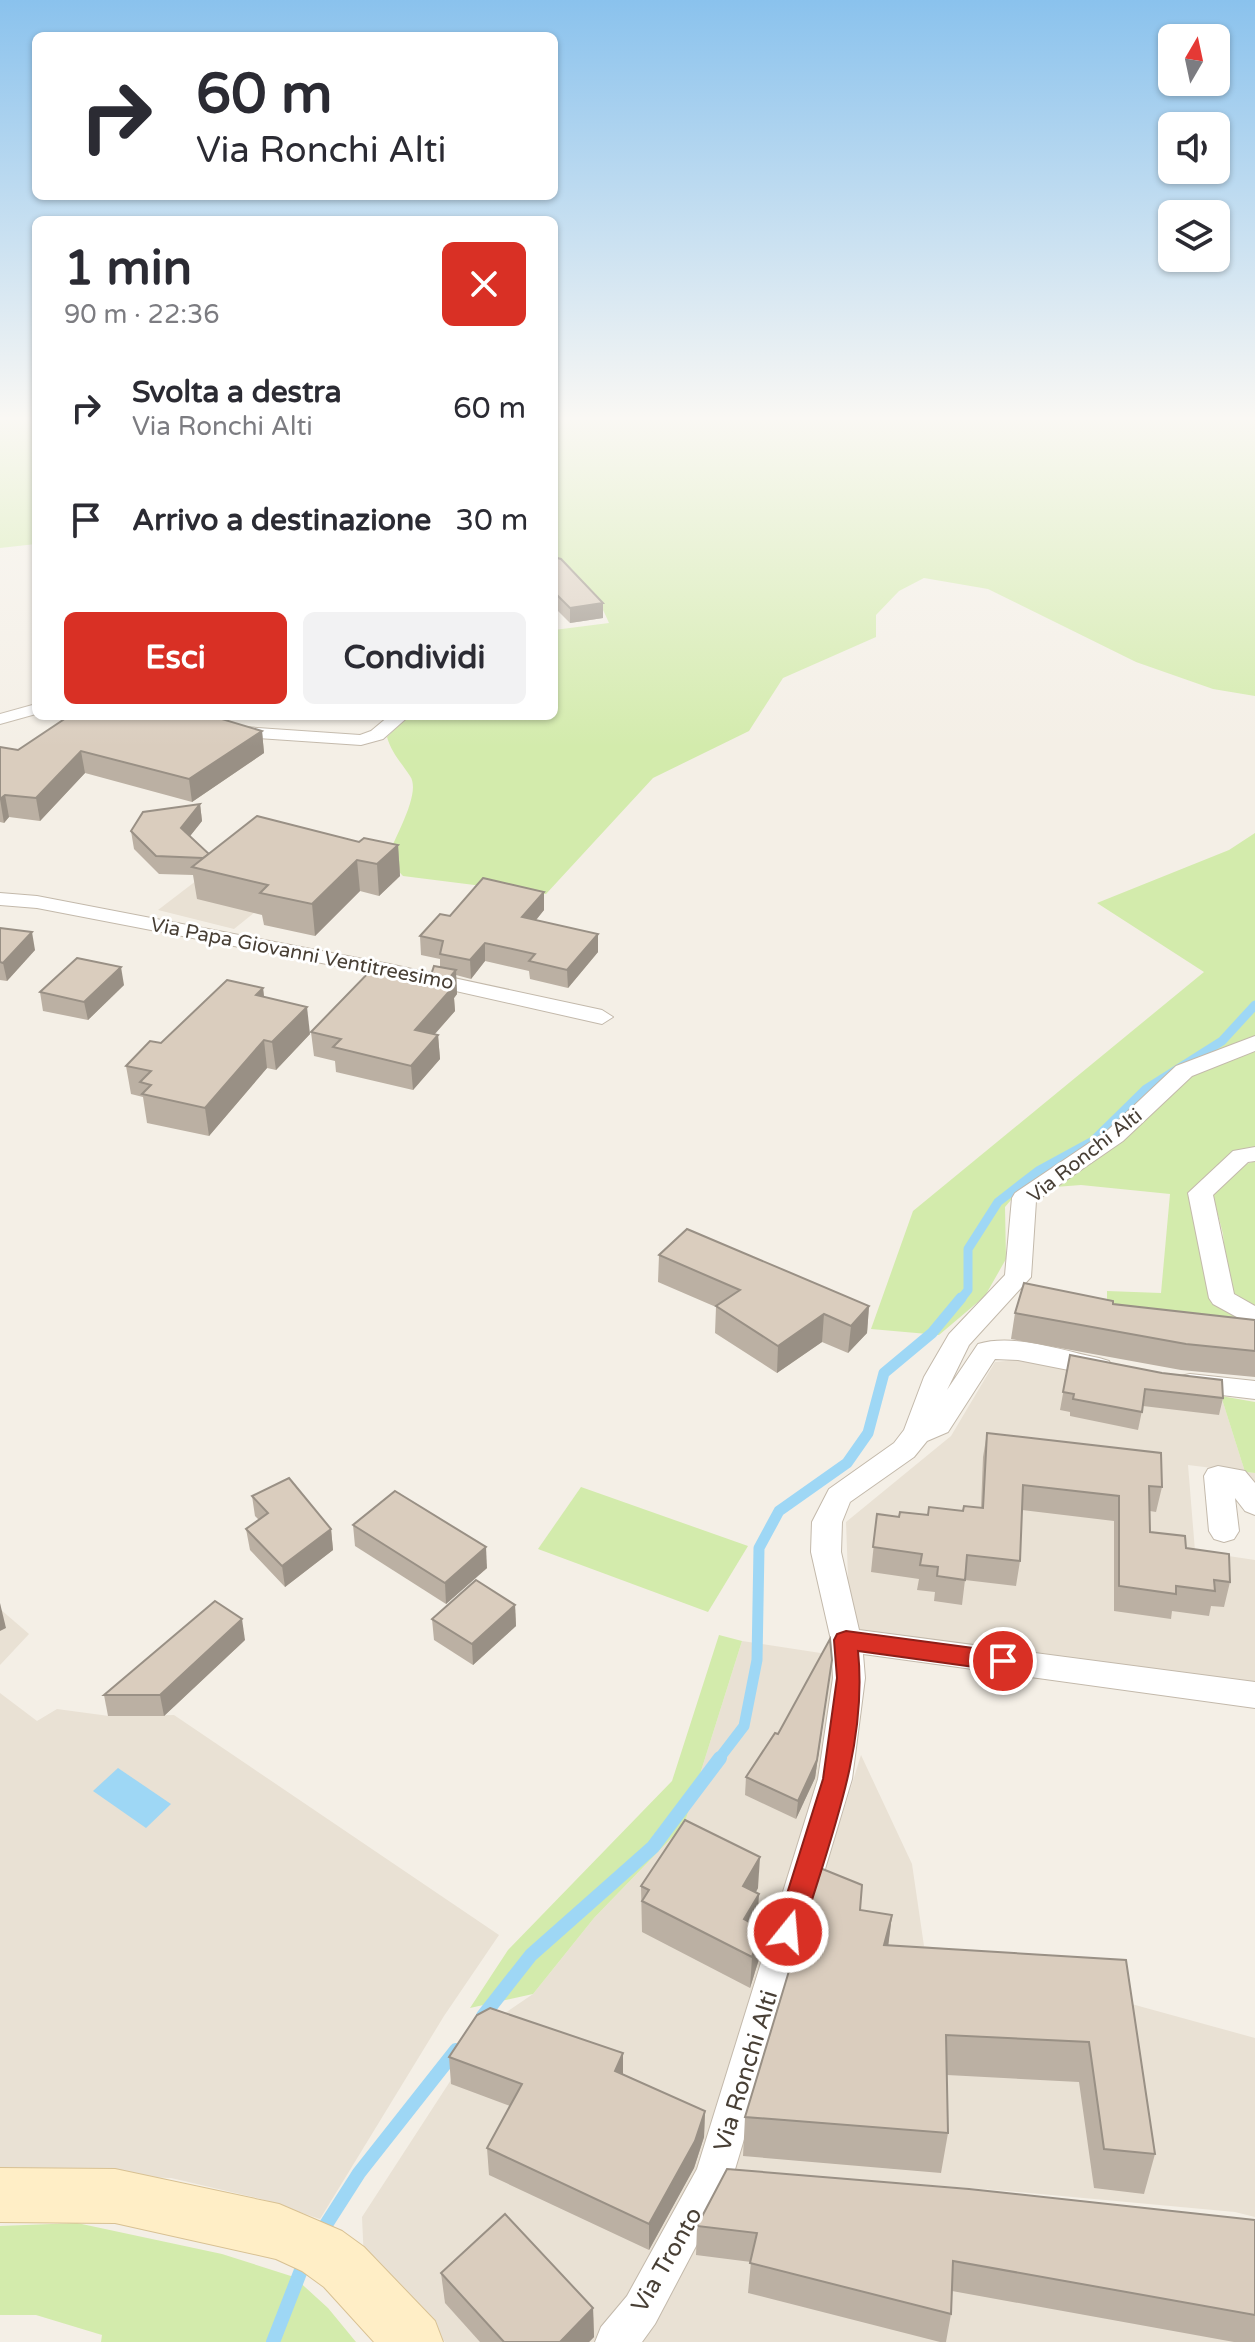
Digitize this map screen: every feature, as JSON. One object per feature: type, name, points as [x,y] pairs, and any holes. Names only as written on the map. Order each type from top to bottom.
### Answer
[{"type":"street","points":[[0,719],[32,710]]},
{"type":"street","points":[[211,729],[361,740],[377,735],[395,720]]},
{"type":"street","name":"Via Papa Giovanni Ventitreesimo","points":[[0,899],[37,902],[373,967],[602,1017]]},
{"type":"street","name":"Via Ronchi Alti","points":[[729,2177],[835,1779],[849,1678],[846,1640],[826,1552],[827,1522],[839,1496],[904,1450],[917,1434],[938,1377],[958,1340],[1018,1277],[1024,1198],[1115,1136],[1184,1071],[1255,1043]]},
{"type":"street","points":[[1255,1154],[1241,1156],[1200,1193],[1222,1298],[1255,1318]]},
{"type":"street","points":[[917,1434],[938,1425],[987,1350],[1018,1351],[1129,1373]]},
{"type":"street","points":[[1159,1379],[1255,1390]]},
{"type":"street","points":[[1224,1531],[1218,1476],[1235,1478],[1255,1504]]},
{"type":"street","points":[[846,1640],[1255,1695]]},
{"type":"street","name":"Via Tronto","points":[[616,2342],[641,2310],[729,2177]]},
{"type":"street","points":[[0,2195],[115,2196],[279,2232],[322,2251],[344,2267],[414,2342]]},
{"type":"shaded area","points":[[264,829],[335,847],[234,929],[158,910]]},
{"type":"shaded area","points":[[1015,1360],[1221,1396],[1245,1472],[1188,1465],[1195,1551],[1255,1560],[1255,1685],[850,1632],[846,1522],[951,1436],[995,1362]]},
{"type":"shaded area","points":[[1245,1472],[1255,1473],[1255,1487]]},
{"type":"shaded area","points":[[0,1609],[29,1634],[0,1665]]},
{"type":"shaded area","points":[[742,1641],[840,1656],[827,1773],[708,2150],[603,2342],[445,2342],[364,2261],[362,2217],[486,2026],[533,1994],[594,1918],[684,1825]]},
{"type":"shaded area","points":[[0,1693],[37,1721],[57,1709],[109,1716],[174,1715],[499,1935],[444,2016],[320,2219],[261,2199],[171,2178],[0,2172]]},
{"type":"shaded area","points":[[861,1755],[912,1864],[924,1946],[1111,1966],[1117,2000],[1255,2038],[1255,2217],[1235,2212],[1007,2191],[731,2170]]},
{"type":"shaded area","points":[[724,2190],[1255,2342],[630,2342]]},
{"type":"green space","points":[[0,528],[32,528],[32,544],[0,548]]},
{"type":"green space","points":[[558,528],[1255,528],[1255,696],[1213,689],[1136,662],[988,589],[924,578],[899,591],[876,615],[876,637],[783,678],[749,731],[653,778],[546,894],[403,876],[387,859],[406,816],[413,784],[387,737],[404,720],[558,720],[558,629],[609,623],[588,589],[558,571]]},
{"type":"green space","points":[[1255,833],[1255,1039],[1197,1063],[1218,1043],[1167,1071],[1133,1097],[1107,1135],[1016,1194],[1005,1207],[1006,1259],[985,1296],[939,1335],[871,1329],[913,1211],[1204,972],[1097,903],[1229,850]]},
{"type":"green space","points":[[1255,1047],[1255,1150],[1204,1182],[1215,1289],[1255,1323],[1107,1322],[1107,1291],[1161,1293],[1170,1194],[1081,1185],[1055,1187],[1187,1072]]},
{"type":"green space","points":[[1255,1161],[1255,1311],[1228,1295],[1223,1234],[1212,1192],[1235,1168]]},
{"type":"green space","points":[[1221,1396],[1255,1402],[1255,1473],[1245,1472]]},
{"type":"green space","points":[[581,1487],[748,1546],[708,1612],[538,1549]]},
{"type":"green space","points":[[719,1635],[742,1641],[684,1825],[594,1918],[533,1994],[470,2008],[508,1950],[672,1781]]},
{"type":"green space","points":[[77,2223],[222,2254],[294,2277],[328,2308],[356,2342],[101,2342],[102,2335],[36,2315],[0,2315],[0,2226]]},
{"type":"water","points":[[118,1768],[171,1804],[146,1828],[93,1791]]},
{"type":"building","points":[[558,558],[603,603],[570,608],[558,596]]},
{"type":"building","points":[[63,720],[225,720],[262,731],[189,779],[81,751],[36,798],[5,795],[0,799],[0,747],[18,750]]},
{"type":"building","points":[[200,804],[181,828],[209,854],[203,858],[156,856],[131,831],[143,812]]},
{"type":"building","points":[[257,816],[359,842],[364,838],[398,845],[377,864],[357,860],[312,904],[260,893],[268,885],[192,867]]},
{"type":"building","points":[[483,878],[544,892],[522,917],[598,934],[567,970],[529,961],[535,954],[485,943],[470,960],[440,954],[443,941],[420,936],[440,914],[450,916]]},
{"type":"building","points":[[0,928],[32,932],[3,963],[0,962]]},
{"type":"building","points":[[77,958],[121,967],[84,1002],[40,992]]},
{"type":"building","points":[[434,966],[456,970],[444,984],[454,986],[415,1030],[438,1035],[411,1066],[333,1047],[341,1039],[311,1032],[373,968],[429,981]]},
{"type":"building","points":[[227,980],[263,988],[256,995],[307,1007],[272,1042],[264,1040],[205,1108],[142,1094],[151,1085],[140,1082],[151,1071],[126,1066],[150,1041],[161,1043]]},
{"type":"building","points":[[687,1229],[869,1306],[851,1326],[824,1314],[778,1346],[716,1306],[740,1290],[659,1255]]},
{"type":"building","points":[[1024,1283],[1113,1301],[1113,1304],[1255,1320],[1255,1351],[1186,1344],[1015,1313]]},
{"type":"building","points":[[1070,1355],[1162,1373],[1222,1380],[1223,1398],[1145,1389],[1142,1412],[1073,1399],[1074,1394],[1063,1392]]},
{"type":"building","points":[[987,1433],[1161,1453],[1162,1487],[1149,1486],[1150,1532],[1185,1536],[1186,1548],[1229,1554],[1230,1582],[1214,1580],[1215,1591],[1176,1586],[1176,1594],[1119,1586],[1119,1496],[1023,1485],[1020,1561],[967,1555],[965,1580],[937,1576],[938,1567],[920,1565],[922,1554],[873,1547],[877,1514],[899,1517],[900,1512],[928,1515],[929,1507],[963,1511],[964,1506],[983,1508]]},
{"type":"building","points":[[289,1478],[331,1529],[282,1566],[246,1529],[268,1513],[252,1496]]},
{"type":"building","points":[[395,1491],[486,1547],[445,1583],[353,1525]]},
{"type":"building","points":[[476,1580],[515,1605],[472,1644],[432,1619]]},
{"type":"building","points":[[215,1601],[242,1619],[160,1695],[104,1695]]},
{"type":"building","points":[[830,1639],[832,1660],[817,1760],[798,1801],[746,1777],[775,1733],[778,1734]]},
{"type":"building","points":[[685,1820],[760,1857],[743,1886],[759,1894],[744,1919],[761,1928],[752,1957],[642,1901],[649,1890],[641,1886]]},
{"type":"building","points":[[820,1868],[862,1885],[860,1910],[892,1915],[884,1945],[1126,1960],[1155,2154],[1104,2149],[1089,2042],[946,2035],[948,2133],[745,2117]]},
{"type":"building","points":[[490,2008],[623,2053],[615,2071],[705,2111],[695,2141],[649,2224],[487,2148],[522,2084],[449,2057],[477,2015]]},
{"type":"building","points":[[727,2169],[969,2189],[1255,2220],[1255,2315],[953,2261],[951,2314],[750,2263],[757,2233],[697,2226]]},
{"type":"building","points":[[505,2214],[593,2308],[560,2342],[504,2342],[441,2273]]},
{"type":"waterway","points":[[960,1300],[968,1290],[968,1249],[998,1202],[1038,1171],[1093,1141],[1146,1089],[1222,1041],[1255,1005]]},
{"type":"waterway","points":[[718,1760],[744,1726],[757,1660],[759,1548],[779,1511],[847,1463],[868,1433],[884,1373],[932,1333],[961,1298]]},
{"type":"waterway","points":[[483,2016],[531,1955],[653,1847],[720,1758]]},
{"type":"waterway","points":[[320,2234],[359,2173],[456,2050]]},
{"type":"waterway","points":[[273,2342],[305,2260]]},
{"type":"route","points":[[788,1932],[835,1779],[849,1678],[846,1640],[1003,1661]]}]
